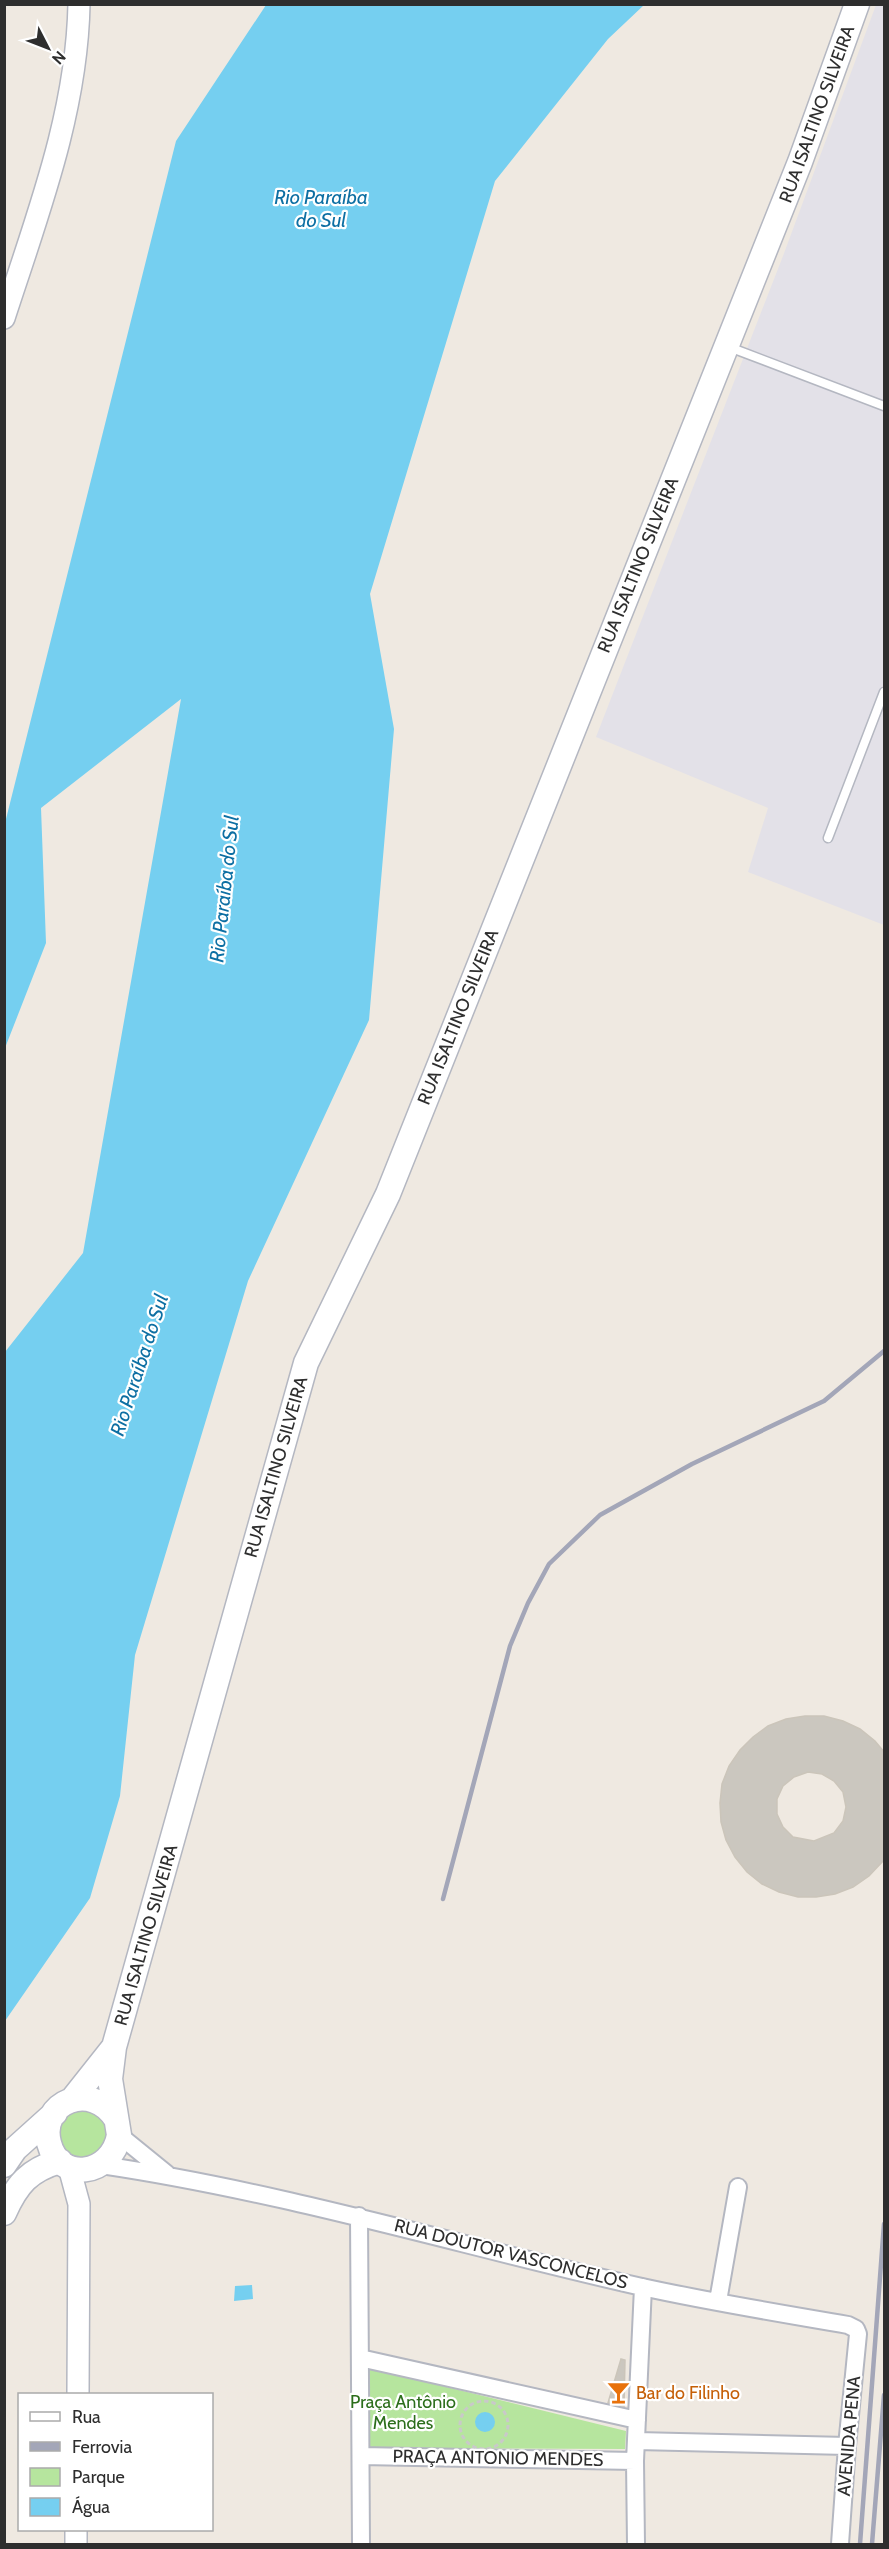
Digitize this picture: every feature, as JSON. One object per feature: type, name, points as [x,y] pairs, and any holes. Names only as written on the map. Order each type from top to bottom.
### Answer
[{"type":"main road","name":"RUA ISALTINO SILVEIRA","points":[[114,2047],[306,1363],[388,1194],[800,162],[857,4]]},
{"type":"main road","points":[[65,2164],[49,2143],[50,2122],[114,2047]]},
{"type":"main road","points":[[4,2213],[13,2192],[33,2171],[65,2164],[87,2169],[98,2166],[114,2152],[118,2127],[110,2079],[114,2047]]},
{"type":"main road","points":[[4,2165],[15,2149],[63,2106],[93,2099],[110,2110],[118,2127]]},
{"type":"street","points":[[4,318],[57,153],[73,77],[79,4]]},
{"type":"street","name":"RUA DOUTOR VASCONCELOS","points":[[118,2127],[168,2175]]},
{"type":"street","points":[[65,2164],[80,2204],[78,2393]]},
{"type":"street","points":[[80,2204],[98,2166]]},
{"type":"street","name":"RUA DOUTOR VASCONCELOS","points":[[98,2166],[168,2175],[359,2216],[643,2287],[856,2329]]},
{"type":"street","points":[[718,2301],[738,2187]]},
{"type":"street","points":[[359,2216],[361,2544]]},
{"type":"street","points":[[636,2544],[635,2461],[643,2287]]},
{"type":"street","name":"AVENIDA PENA","points":[[840,2544],[858,2334],[856,2329]]},
{"type":"street","points":[[360,2358],[637,2420]]},
{"type":"street","points":[[637,2440],[847,2446]]},
{"type":"street","name":"PRAÇA ANTONIO MENDES","points":[[361,2456],[635,2461]]},
{"type":"lane","points":[[726,345],[885,406]]},
{"type":"lane","points":[[828,838],[885,692]]},
{"type":"path","points":[[469,2397],[493,2402],[505,2412],[508,2428],[501,2442],[485,2449],[471,2445],[465,2439],[461,2433],[461,2417],[470,2405],[485,2400],[493,2402],[509,2406]]},
{"type":"path","points":[[463,2448],[508,2448]]},
{"type":"shaded area","points":[[876,5],[884,5],[884,925],[748,872],[768,808],[596,737],[783,256]]},
{"type":"green space","points":[[73,2107],[108,2116],[106,2152],[78,2161],[63,2152],[57,2127]]},
{"type":"green space","name":"Praça Antônio Mendes","points":[[369,2368],[626,2431],[625,2449],[366,2448]]},
{"type":"water","name":"Rio Paraíba do Sul","points":[[266,5],[644,5],[608,39],[495,181],[370,594],[394,729],[369,1020],[248,1281],[135,1655],[120,1796],[90,1898],[5,2021],[5,1352],[83,1253],[181,699],[41,808],[46,943],[5,1048],[5,823],[176,141]]},
{"type":"water","points":[[252,2285],[253,2299],[234,2301],[235,2286]]},
{"type":"water","points":[[485,2412],[492,2415],[495,2422],[492,2429],[485,2432],[478,2429],[475,2422],[478,2415]]},
{"type":"building","points":[[824,1716],[843,1721],[860,1729],[885,1753],[885,1859],[869,1876],[853,1887],[835,1894],[798,1897],[762,1884],[747,1872],[735,1857],[726,1840],[721,1822],[720,1803],[722,1784],[729,1766],[753,1737],[768,1726],[786,1719]],"holes":[[[808,1772],[822,1774],[834,1781],[843,1792],[846,1807],[843,1821],[834,1833],[814,1841],[793,1837],[783,1827],[777,1814],[777,1799],[783,1786],[794,1777]]]},
{"type":"building","name":"Bar do Filinho","points":[[621,2359],[625,2360],[624,2406],[608,2403]]},
{"type":"railway","points":[[443,1899],[510,1646],[528,1603],[549,1564],[600,1515],[692,1464],[824,1401],[884,1351]]},
{"type":"railway","points":[[860,2544],[884,2224]]},
{"type":"railway","points":[[872,2544],[884,2395]]},
{"type":"place","name":"Bar do Filinho","points":[[618,2393]]}]
